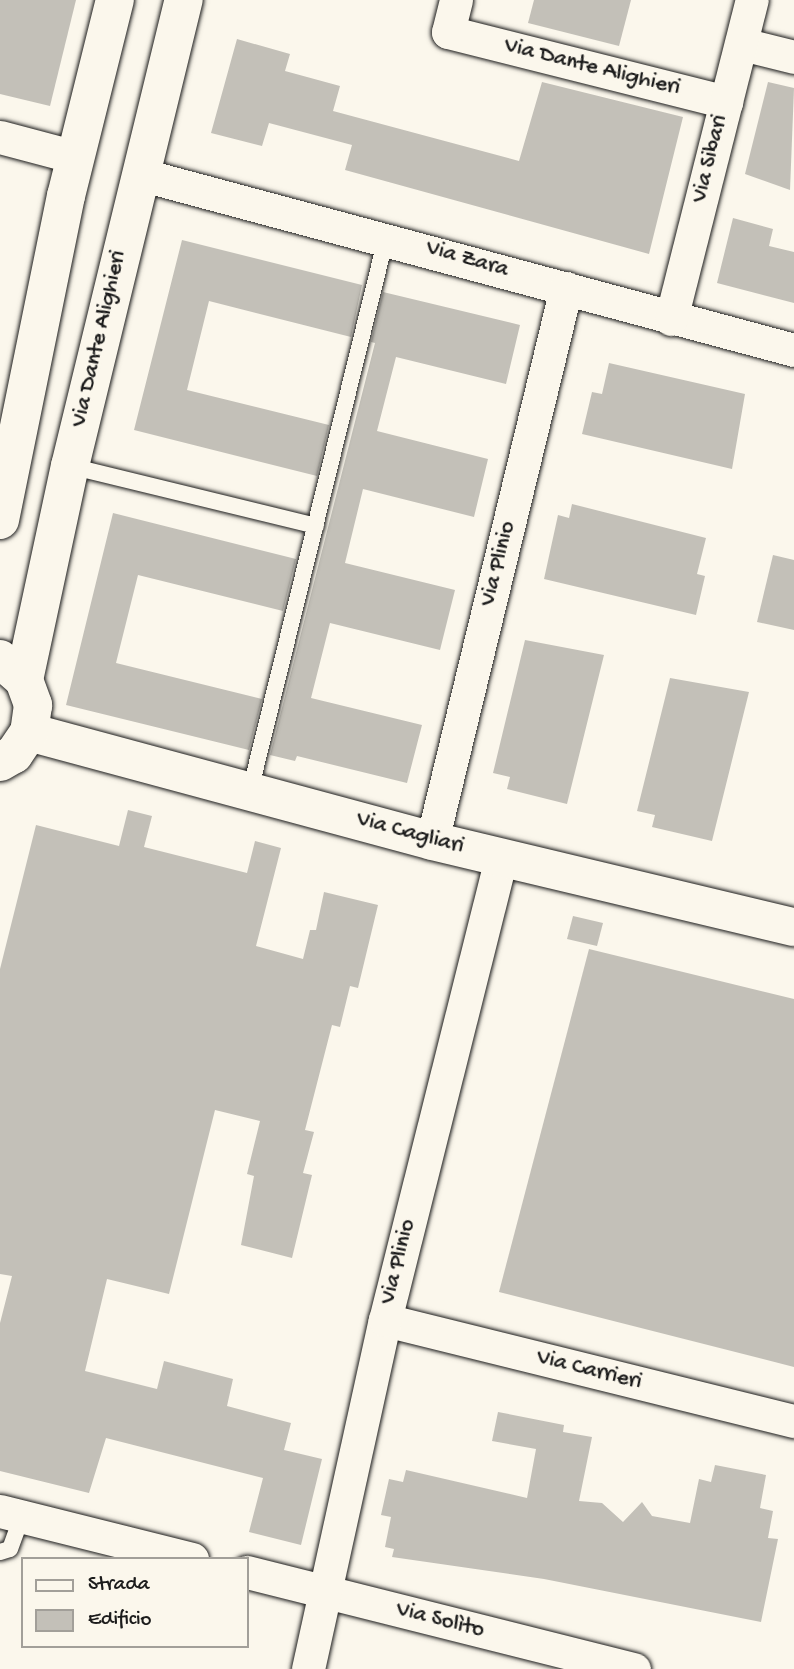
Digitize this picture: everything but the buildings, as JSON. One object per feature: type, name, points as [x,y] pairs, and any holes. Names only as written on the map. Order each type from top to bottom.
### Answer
[{"type":"street","points":[[0,520],[75,157],[115,0]]},
{"type":"street","name":"Via Dante Alighieri","points":[[12,670],[69,466],[184,0]]},
{"type":"street","name":"Via Dante Alighieri","points":[[456,0],[448,32],[726,102]]},
{"type":"street","name":"Via Sibari","points":[[671,318],[752,0]]},
{"type":"street","points":[[742,44],[794,57]]},
{"type":"street","points":[[0,137],[75,157]]},
{"type":"street","name":"Via Zara","points":[[139,174],[386,237],[794,350]]},
{"type":"street","name":"Via Plinio","points":[[432,841],[566,288]]},
{"type":"street","points":[[0,762],[14,754],[29,732],[33,705],[12,670]]},
{"type":"street","name":"Via Cagliari","points":[[29,732],[432,841],[794,927]]},
{"type":"street","name":"Via Plinio","points":[[308,1669],[385,1320],[500,858]]},
{"type":"street","name":"Via Carrieri","points":[[385,1320],[794,1421]]},
{"type":"street","points":[[11,1514],[184,1557]]},
{"type":"street","name":"Via Solìto","points":[[248,1572],[634,1669]]},
{"type":"lane","points":[[250,791],[386,237]]},
{"type":"lane","points":[[69,466],[316,526]]},
{"type":"lane","points":[[0,1552],[10,1549],[11,1514]]}]
